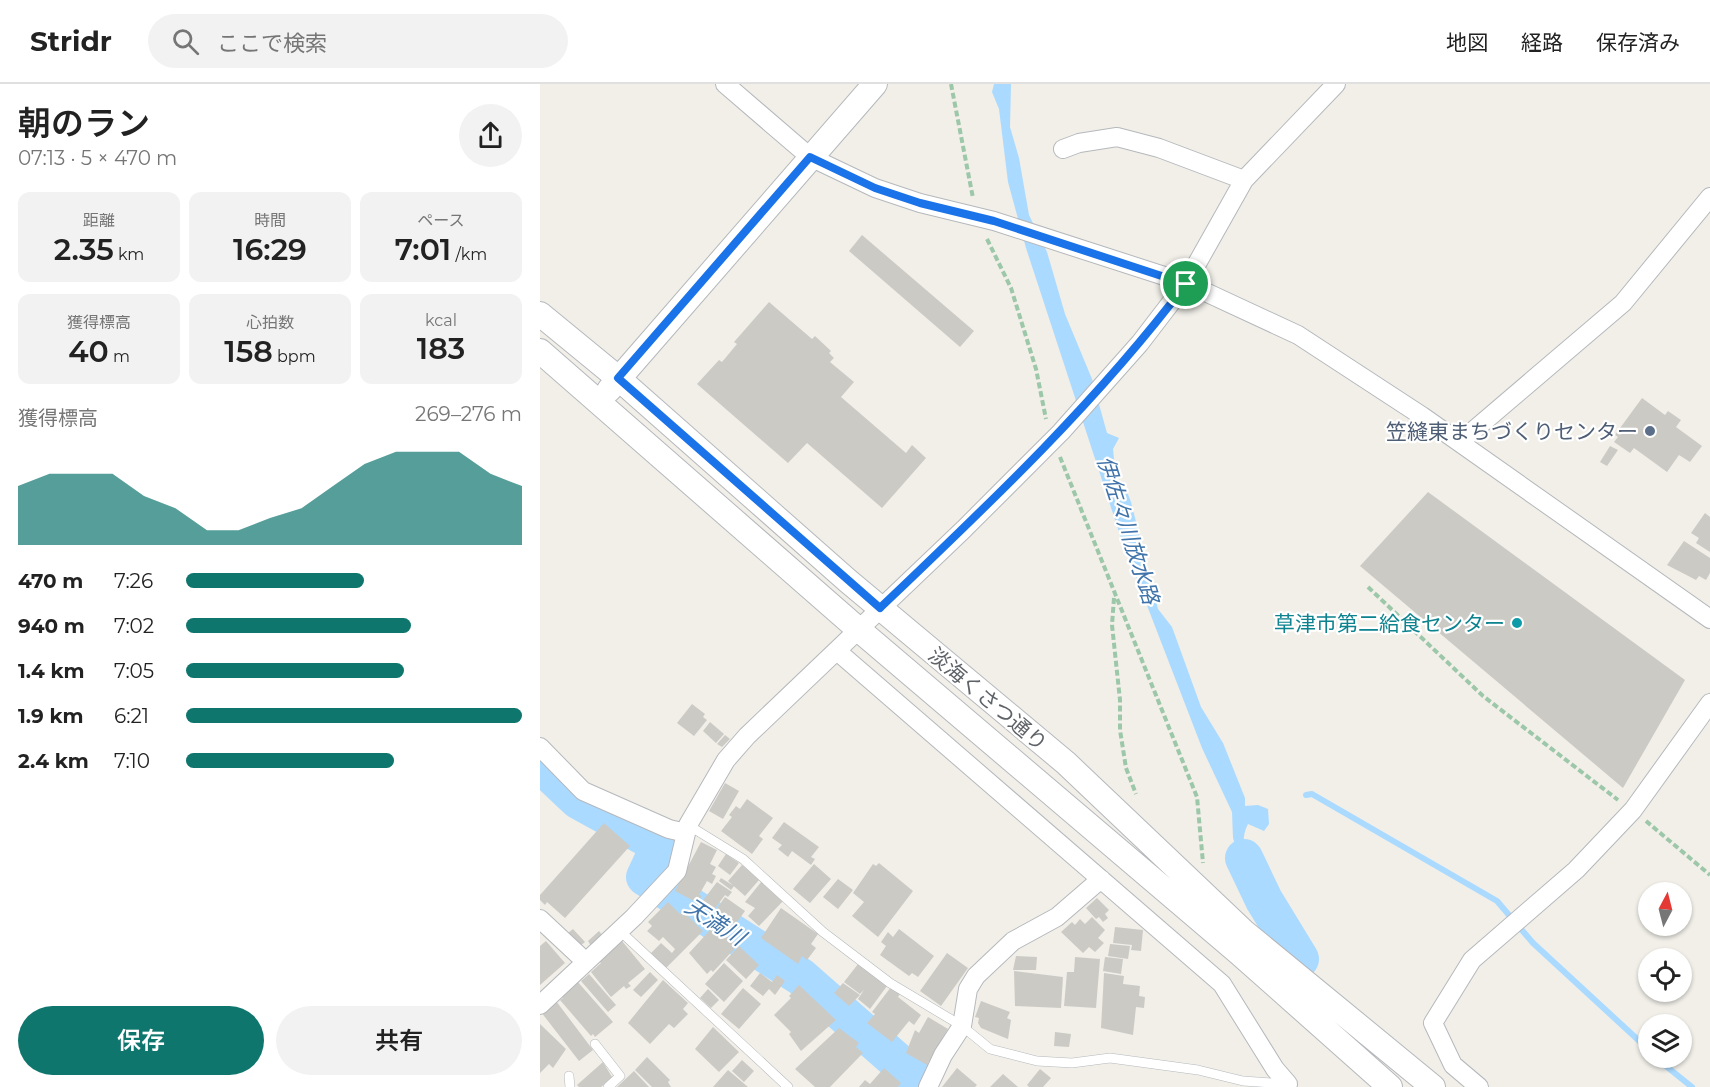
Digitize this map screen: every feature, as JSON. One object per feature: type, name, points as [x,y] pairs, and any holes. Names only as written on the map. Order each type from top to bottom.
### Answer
[{"type":"street","points":[[725,84],[810,157],[875,188],[986,219],[1186,284],[1298,335],[1349,366],[1460,442],[1710,620]]},
{"type":"street","points":[[599,402],[874,84]]},
{"type":"street","points":[[540,1005],[620,931],[677,871],[687,829],[726,760],[747,735],[964,529],[1056,437],[1121,365],[1186,284],[1244,180],[1336,84]]},
{"type":"street","points":[[1063,149],[1079,143],[1117,137],[1159,148],[1244,180]]},
{"type":"street","points":[[1460,442],[1623,303],[1710,197]]},
{"type":"street","name":"淡海くさつ通り","points":[[540,314],[618,378],[880,608],[1065,763],[1243,931],[1433,1087]]},
{"type":"street","name":"淡海くさつ通り","points":[[540,351],[858,629],[1238,952],[1390,1087]]},
{"type":"street","points":[[837,651],[1222,984],[1275,1069],[1288,1084]]},
{"type":"street","points":[[1479,1087],[1454,1065],[1433,1023],[1472,960],[1576,870],[1634,810],[1710,703]]},
{"type":"street","points":[[540,747],[583,791],[669,829],[687,829]]},
{"type":"street","points":[[928,1087],[943,1055],[962,1026],[968,989],[976,976],[1013,941],[1057,917],[1101,879]]},
{"type":"street","points":[[540,919],[586,962]]},
{"type":"lane","points":[[687,829],[743,859],[823,932],[890,983],[962,1026],[990,1049],[1014,1057],[1072,1063],[1110,1058],[1198,1070],[1243,1081],[1288,1084]]},
{"type":"lane","points":[[620,931],[788,1087]]},
{"type":"lane","points":[[595,1044],[620,1076],[608,1087]]},
{"type":"lane","points":[[569,1076],[570,1087]]},
{"type":"path","points":[[951,84],[973,184],[974,203],[986,219],[1011,288],[1066,468],[1114,594],[1197,797],[1204,865]]},
{"type":"path","points":[[1368,587],[1483,696],[1590,780],[1634,810],[1710,875]]},
{"type":"path","points":[[1114,594],[1112,624],[1120,700],[1120,730],[1126,768],[1136,794]]},
{"type":"water","points":[[994,84],[1011,84],[1010,127],[1019,158],[1029,215],[1047,252],[1065,314],[1092,379],[1107,433],[1119,438],[1113,449],[1116,480],[1123,482],[1131,502],[1158,609],[1172,627],[1201,707],[1223,743],[1245,798],[1245,806],[1258,805],[1268,809],[1269,824],[1264,831],[1248,824],[1244,834],[1244,845],[1250,868],[1273,909],[1260,900],[1240,860],[1233,838],[1232,812],[1202,748],[1121,538],[1026,248],[1008,182],[999,109],[992,92]]},
{"type":"building","points":[[862,235],[974,331],[960,347],[849,251]]},
{"type":"building","points":[[769,302],[812,339],[815,336],[831,351],[829,353],[834,358],[830,362],[854,382],[841,397],[906,453],[912,445],[926,458],[882,508],[807,443],[788,463],[697,384],[719,360],[722,362],[737,344],[734,342]]},
{"type":"building","name":"笠縫東まちづくりセンター","points":[[1642,398],[1665,415],[1668,411],[1681,420],[1676,427],[1702,446],[1690,462],[1679,455],[1667,472],[1634,448],[1630,453],[1614,442],[1618,437],[1615,435]]},
{"type":"building","points":[[1610,446],[1618,450],[1607,466],[1600,462]]},
{"type":"building","name":"草津市第二給食センター","points":[[1428,492],[1685,680],[1623,788],[1360,566]]},
{"type":"building","points":[[1705,513],[1710,517],[1710,552],[1696,543],[1699,538],[1691,533]]},
{"type":"building","points":[[1684,541],[1710,558],[1710,573],[1706,580],[1699,576],[1696,580],[1667,565]]},
{"type":"building","points":[[692,704],[705,714],[703,717],[707,720],[694,736],[677,723]]},
{"type":"building","points":[[710,722],[724,734],[716,743],[703,731]]},
{"type":"building","points":[[725,735],[730,739],[722,747],[717,744]]},
{"type":"building","points":[[725,783],[739,791],[723,819],[709,811]]},
{"type":"building","points":[[747,799],[773,818],[759,836],[763,839],[752,854],[721,831],[732,817],[729,815],[736,806],[740,809]]},
{"type":"building","points":[[784,822],[819,847],[811,857],[815,859],[811,865],[792,851],[788,857],[778,849],[782,845],[772,838]]},
{"type":"building","points":[[604,823],[630,846],[565,918],[547,902],[545,905],[540,900],[540,895]]},
{"type":"building","points":[[701,842],[717,850],[710,864],[716,867],[712,874],[716,876],[712,884],[707,881],[699,895],[702,896],[696,902],[675,891]]},
{"type":"building","points":[[726,854],[739,863],[730,875],[718,866]]},
{"type":"building","points":[[879,863],[913,891],[878,937],[852,916],[864,902],[853,893],[873,864],[876,866]]},
{"type":"building","points":[[814,864],[831,879],[810,903],[793,889]]},
{"type":"building","points":[[742,865],[759,880],[745,896],[728,881]]},
{"type":"building","points":[[721,878],[734,886],[731,890],[719,881]]},
{"type":"building","points":[[838,879],[853,890],[838,909],[823,897]]},
{"type":"building","points":[[762,881],[783,901],[759,926],[748,916],[755,908],[745,902]]},
{"type":"building","points":[[717,882],[732,892],[728,897],[725,895],[713,911],[701,903]]},
{"type":"building","points":[[725,897],[745,911],[735,925],[715,911]]},
{"type":"building","points":[[1097,898],[1109,910],[1105,914],[1108,918],[1103,922],[1099,917],[1096,919],[1086,908]]},
{"type":"building","points":[[668,902],[680,914],[683,911],[703,931],[666,968],[651,953],[661,943],[672,953],[675,949],[663,937],[659,941],[647,931],[652,926],[648,922]]},
{"type":"building","points":[[781,908],[818,934],[811,944],[816,948],[807,960],[802,956],[798,964],[761,938]]},
{"type":"building","points":[[1092,917],[1105,930],[1098,938],[1104,943],[1095,952],[1089,947],[1083,953],[1061,932],[1072,922],[1075,925],[1080,919],[1085,924]]},
{"type":"building","points":[[1115,927],[1143,930],[1141,951],[1131,950],[1132,945],[1113,943]]},
{"type":"building","points":[[573,929],[585,942],[580,946],[568,933]]},
{"type":"building","points":[[711,929],[722,939],[726,936],[738,945],[713,972],[711,970],[707,974],[689,953]]},
{"type":"building","points":[[899,929],[934,956],[918,977],[912,973],[909,976],[880,955],[886,946],[881,942],[888,932],[893,937]]},
{"type":"building","points":[[599,931],[603,936],[591,946],[588,941]]},
{"type":"building","points":[[546,941],[565,963],[540,985],[540,946]]},
{"type":"building","points":[[622,941],[645,969],[628,983],[631,986],[626,989],[624,986],[611,997],[591,972],[601,963],[599,961]]},
{"type":"building","points":[[1110,944],[1130,946],[1128,959],[1108,956]]},
{"type":"building","points":[[739,946],[759,965],[746,979],[726,960]]},
{"type":"building","points":[[947,953],[968,968],[941,1006],[920,991]]},
{"type":"building","points":[[1016,956],[1037,957],[1036,970],[1013,970]]},
{"type":"building","points":[[1075,957],[1100,959],[1096,1008],[1064,1006],[1067,972],[1074,972]]},
{"type":"building","points":[[1105,957],[1123,959],[1121,974],[1103,971]]},
{"type":"building","points":[[724,963],[743,981],[724,1002],[705,984]]},
{"type":"building","points":[[858,964],[887,986],[870,1009],[858,999],[864,990],[860,994],[844,982]]},
{"type":"building","points":[[1014,971],[1063,977],[1061,1008],[1015,1006]]},
{"type":"building","points":[[650,972],[658,980],[641,997],[633,990]]},
{"type":"building","points":[[760,973],[772,982],[777,975],[785,981],[775,995],[769,989],[763,996],[750,986]]},
{"type":"building","points":[[1104,973],[1124,976],[1123,984],[1140,986],[1139,996],[1145,997],[1144,1008],[1136,1007],[1133,1035],[1101,1028]]},
{"type":"building","points":[[589,974],[616,1005],[608,1012],[581,981]]},
{"type":"building","points":[[663,980],[688,1003],[683,1009],[688,1014],[674,1028],[669,1024],[650,1044],[628,1023]]},
{"type":"building","points":[[577,981],[613,1022],[595,1037],[593,1034],[591,1036],[560,1000],[563,998],[561,995]]},
{"type":"building","points":[[843,983],[860,995],[849,1006],[834,993]]},
{"type":"building","points":[[799,985],[836,1020],[801,1051],[789,1034],[791,1032],[774,1015],[791,998],[789,996]]},
{"type":"building","points":[[891,987],[900,994],[898,997],[921,1015],[914,1025],[909,1021],[892,1042],[867,1023],[875,1014],[872,1012]]},
{"type":"building","points":[[743,988],[761,1004],[739,1029],[721,1014]]},
{"type":"building","points":[[708,989],[719,1000],[711,1008],[700,998]]},
{"type":"building","points":[[556,1001],[593,1050],[579,1061],[541,1012]]},
{"type":"building","points":[[981,1001],[1010,1012],[1007,1018],[1011,1020],[1008,1039],[981,1028],[978,1023],[979,1018],[975,1017]]},
{"type":"building","points":[[928,1017],[948,1029],[927,1065],[906,1053],[915,1030],[919,1033]]},
{"type":"building","points":[[540,1024],[566,1049],[553,1068],[549,1064],[540,1073]]},
{"type":"building","points":[[713,1027],[739,1052],[719,1072],[695,1049]]},
{"type":"building","points":[[839,1028],[859,1043],[856,1047],[863,1053],[830,1087],[815,1087],[795,1069]]},
{"type":"building","points":[[1055,1032],[1071,1034],[1069,1047],[1054,1046]]},
{"type":"building","points":[[647,1057],[670,1080],[668,1082],[671,1087],[652,1087],[635,1070]]},
{"type":"building","points":[[742,1060],[754,1071],[744,1082],[732,1071]]},
{"type":"building","points":[[603,1062],[612,1077],[601,1087],[579,1087],[577,1085]]},
{"type":"building","points":[[884,1068],[901,1083],[898,1087],[859,1087],[865,1080],[870,1084]]},
{"type":"building","points":[[957,1068],[977,1085],[975,1087],[942,1087]]},
{"type":"building","points":[[1040,1069],[1051,1078],[1043,1087],[1029,1087],[1027,1085]]},
{"type":"building","points":[[728,1070],[748,1087],[713,1087]]},
{"type":"building","points":[[634,1071],[649,1087],[617,1087]]},
{"type":"building","points":[[1003,1074],[1018,1087],[990,1087]]},
{"type":"waterway","name":"天満川","points":[[540,764],[578,800],[660,845],[645,877],[801,977],[915,1077],[908,1087]]},
{"type":"waterway","points":[[1306,795],[1312,794],[1497,901],[1533,943],[1638,1040]]},
{"type":"waterway","name":"伊佐々川放水路","points":[[1244,858],[1264,900],[1300,959]]},
{"type":"waterway","points":[[1668,1068],[1692,1087]]},
{"type":"place","name":"笠縫東まちづくりセンター","points":[[1650,431]]},
{"type":"place","name":"草津市第二給食センター","points":[[1517,623]]},
{"type":"route","points":[[810,157],[875,188],[920,203],[994,221],[1186,284],[1140,343],[1060,432],[964,529],[880,608],[618,378],[810,157]]}]
